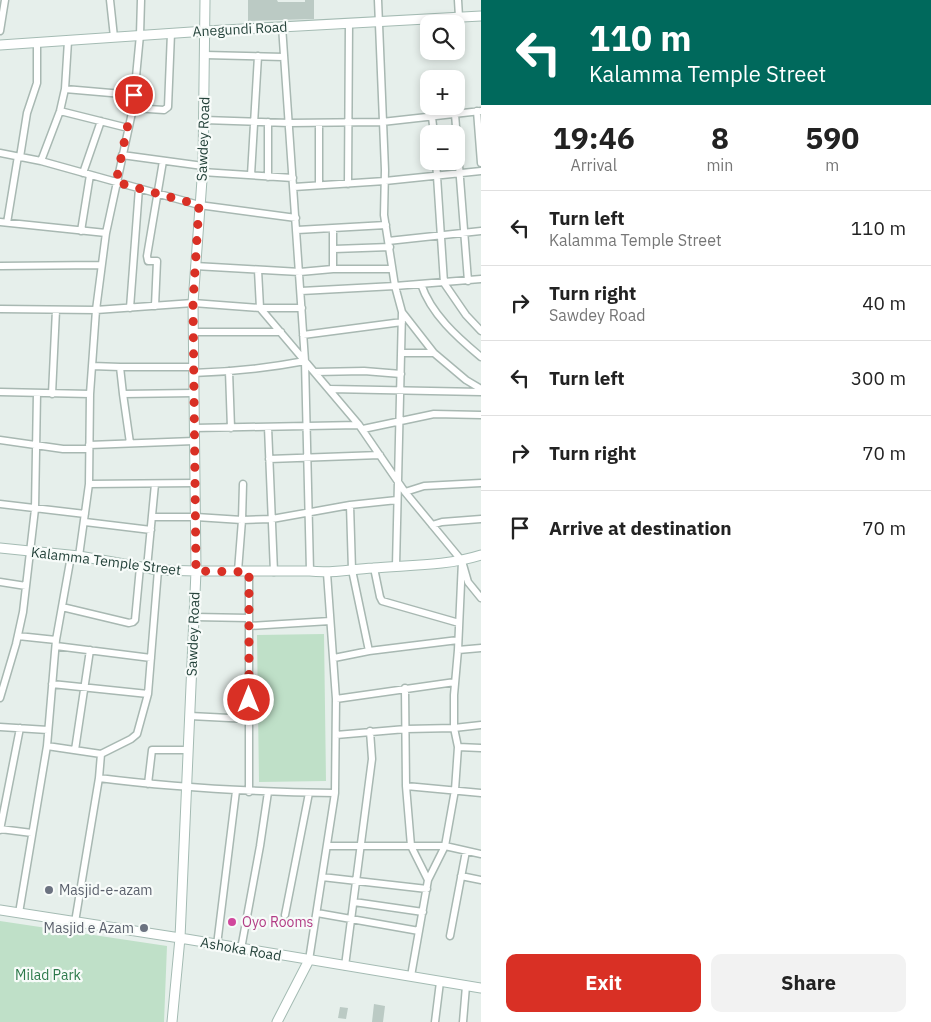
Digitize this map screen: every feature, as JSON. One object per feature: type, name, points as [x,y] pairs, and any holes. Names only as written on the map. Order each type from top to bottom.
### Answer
[{"type":"street","points":[[0,31],[5,0]]},
{"type":"street","points":[[110,0],[114,37]]},
{"type":"street","points":[[19,913],[46,746],[56,643],[62,607],[85,522],[89,484],[90,394],[96,310],[106,233],[133,108],[140,35],[141,0]]},
{"type":"street","name":"Sawdey Road","points":[[172,1022],[180,938],[196,571],[193,303],[204,120],[205,0]]},
{"type":"street","points":[[378,0],[386,225],[391,269],[402,312],[396,566]]},
{"type":"street","points":[[458,0],[458,15]]},
{"type":"street","name":"Anegundi Road","points":[[465,17],[481,16]]},
{"type":"street","name":"Anegundi Road","points":[[0,45],[206,30],[420,19]]},
{"type":"street","points":[[348,184],[349,23]]},
{"type":"street","points":[[282,26],[304,334],[310,571]]},
{"type":"street","points":[[133,108],[164,110],[168,106],[171,33]]},
{"type":"street","points":[[41,161],[60,111],[65,89],[68,40]]},
{"type":"street","points":[[37,43],[37,82],[27,113],[4,223],[106,233]]},
{"type":"street","points":[[205,54],[284,57]]},
{"type":"street","points":[[251,175],[258,56]]},
{"type":"street","points":[[65,89],[134,95]]},
{"type":"street","points":[[60,111],[128,128]]},
{"type":"street","points":[[465,113],[479,111],[481,163]]},
{"type":"street","points":[[204,120],[289,123],[382,122],[447,115]]},
{"type":"street","points":[[455,115],[468,281]]},
{"type":"street","points":[[432,117],[433,125]]},
{"type":"street","points":[[81,230],[87,174],[100,121]]},
{"type":"street","points":[[268,122],[268,177]]},
{"type":"street","points":[[319,122],[319,185]]},
{"type":"street","points":[[0,153],[41,161],[199,205],[296,218]]},
{"type":"street","points":[[122,155],[163,160],[202,169],[293,178]]},
{"type":"street","points":[[156,306],[157,261],[148,261],[148,256],[163,160]]},
{"type":"street","points":[[437,170],[444,283],[466,315],[481,331]]},
{"type":"street","points":[[294,187],[384,182],[481,171]]},
{"type":"street","points":[[130,308],[139,188]]},
{"type":"street","points":[[297,230],[386,225]]},
{"type":"street","points":[[332,270],[333,228]]},
{"type":"street","points":[[334,249],[389,244],[441,235],[481,231]]},
{"type":"street","points":[[0,266],[101,265]]},
{"type":"street","points":[[195,266],[300,272],[391,269]]},
{"type":"street","points":[[258,270],[260,308],[361,427],[405,492],[462,561],[468,582],[481,598]]},
{"type":"street","points":[[301,291],[444,283],[481,279]]},
{"type":"street","points":[[421,284],[425,296],[441,319],[464,343],[481,357]]},
{"type":"street","points":[[0,309],[96,310],[193,303],[260,308],[302,308]]},
{"type":"street","points":[[52,394],[56,310]]},
{"type":"street","points":[[402,312],[434,353],[481,390]]},
{"type":"street","points":[[304,334],[402,322]]},
{"type":"street","points":[[193,332],[281,332]]},
{"type":"street","points":[[401,353],[434,353]]},
{"type":"street","points":[[92,366],[229,371],[281,365],[305,360]]},
{"type":"street","points":[[120,367],[130,443]]},
{"type":"street","points":[[229,371],[231,428]]},
{"type":"street","points":[[315,372],[364,371],[400,374]]},
{"type":"street","points":[[330,390],[481,390]]},
{"type":"street","points":[[0,392],[90,394]]},
{"type":"street","points":[[124,394],[194,392]]},
{"type":"street","points":[[0,698],[23,612],[35,509],[37,393]]},
{"type":"street","points":[[194,428],[361,427],[434,414],[481,415]]},
{"type":"street","points":[[268,427],[274,572]]},
{"type":"street","points":[[0,440],[63,449],[130,443],[194,441]]},
{"type":"street","points":[[269,459],[380,455]]},
{"type":"street","points":[[89,484],[195,483]]},
{"type":"street","points":[[405,492],[424,486],[481,483]]},
{"type":"street","points":[[62,607],[129,623],[135,620],[151,530],[155,484]]},
{"type":"street","points":[[238,572],[243,484]]},
{"type":"street","points":[[152,517],[272,519],[350,505],[397,500]]},
{"type":"street","points":[[0,504],[85,514]]},
{"type":"street","points":[[350,505],[352,570],[369,651]]},
{"type":"street","points":[[432,525],[442,522],[481,519]]},
{"type":"street","points":[[85,522],[151,530]]},
{"type":"street","name":"Kalamma Temple Street","points":[[0,548],[75,556],[158,570],[310,571],[327,574],[352,570],[462,561],[481,555]]},
{"type":"street","points":[[411,976],[428,880],[445,846],[454,790],[458,746],[454,728],[454,695],[462,561]]},
{"type":"street","points":[[374,568],[382,601],[459,623]]},
{"type":"street","points":[[46,746],[100,754],[131,739],[137,734],[148,694],[158,570]]},
{"type":"street","points":[[249,572],[249,792]]},
{"type":"street","points":[[277,1022],[309,960],[335,794],[336,699],[327,574]]},
{"type":"street","points":[[0,582],[26,586]]},
{"type":"street","points":[[194,617],[249,618]]},
{"type":"street","points":[[249,626],[330,621]]},
{"type":"street","points":[[18,636],[90,650],[151,658]]},
{"type":"street","points":[[334,658],[369,651],[458,640]]},
{"type":"street","points":[[458,650],[481,648]]},
{"type":"street","points":[[75,750],[90,650]]},
{"type":"street","points":[[336,699],[455,682]]},
{"type":"street","points":[[52,684],[148,694]]},
{"type":"street","points":[[405,688],[406,786],[411,846],[428,880]]},
{"type":"street","points":[[190,716],[249,719]]},
{"type":"street","points":[[336,734],[406,728],[454,728],[481,725]]},
{"type":"street","points":[[0,727],[48,730]]},
{"type":"street","points":[[20,728],[0,829],[32,833]]},
{"type":"street","points":[[345,966],[372,759],[370,731]]},
{"type":"street","points":[[458,746],[481,748]]},
{"type":"street","points":[[148,784],[152,750],[188,750]]},
{"type":"street","points":[[75,922],[99,778],[100,754]]},
{"type":"street","points":[[99,778],[249,792],[335,794]]},
{"type":"street","points":[[406,786],[481,793]]},
{"type":"street","points":[[218,945],[236,791]]},
{"type":"street","points":[[241,949],[268,792]]},
{"type":"street","points":[[285,915],[309,793]]},
{"type":"street","points":[[328,846],[445,846],[481,854]]},
{"type":"street","points":[[450,936],[466,851]]},
{"type":"street","points":[[461,876],[481,880]]},
{"type":"street","points":[[322,877],[427,889]]},
{"type":"street","points":[[354,902],[423,912]]},
{"type":"street","name":"Ashoka Road","points":[[0,910],[481,988]]},
{"type":"street","points":[[316,913],[419,931]]},
{"type":"street","points":[[435,1022],[440,982]]},
{"type":"street","points":[[463,1022],[466,986]]},
{"type":"green space","points":[[324,634],[326,781],[259,782],[257,635]]},
{"type":"green space","name":"Milad Park","points":[[0,921],[167,946],[164,1022],[0,1022]]},
{"type":"building","points":[[248,0],[305,2],[305,0],[314,0],[314,19],[248,21]]},
{"type":"building","points":[[374,1004],[385,1006],[383,1022],[372,1022]]},
{"type":"building","points":[[340,1007],[348,1008],[346,1019],[338,1018]]},
{"type":"place","name":"Masjid-e-azam","points":[[49,890]]},
{"type":"place","name":"Oyo Rooms","points":[[232,922]]},
{"type":"place","name":"Masjid e Azam","points":[[144,928]]},
{"type":"route","points":[[134,95],[133,108],[116,182],[199,205],[193,303],[196,571],[249,572],[249,700]]}]
